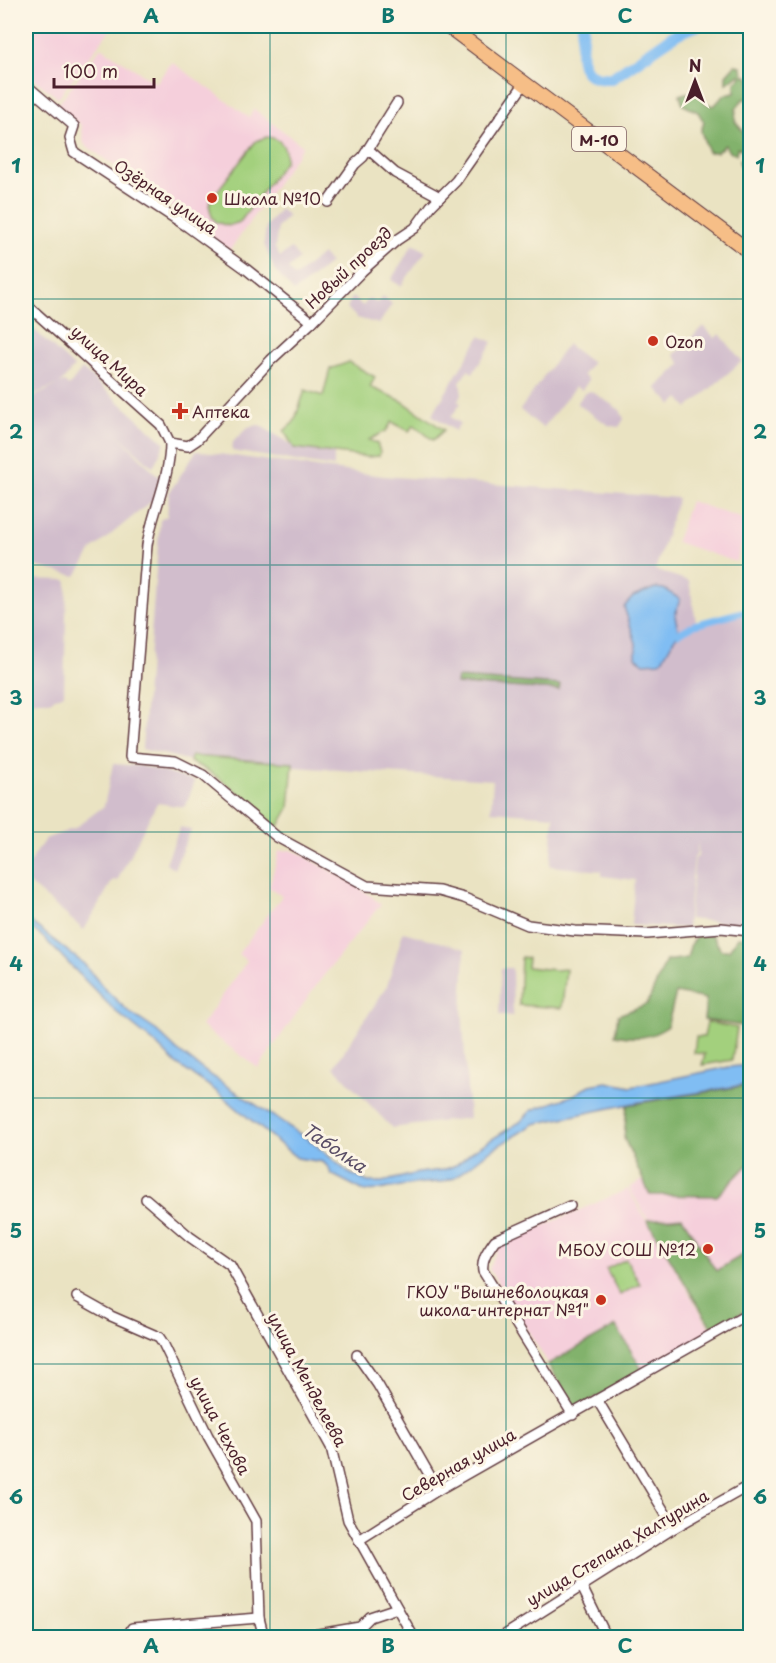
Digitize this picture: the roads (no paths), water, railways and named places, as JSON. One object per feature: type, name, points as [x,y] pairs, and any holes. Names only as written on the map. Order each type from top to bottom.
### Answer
[{"type":"highway","name":"М-10","points":[[448,26],[750,252]]},
{"type":"street","name":"Новый проезд","points":[[171,442],[188,446],[197,440],[271,360],[362,271],[397,240],[415,228],[456,181],[524,84]]},
{"type":"street","name":"Озёрная улица","points":[[26,85],[74,126],[70,138],[74,152],[188,227],[246,269],[312,322]]},
{"type":"street","points":[[328,202],[368,149],[397,103]]},
{"type":"street","points":[[368,149],[395,173],[440,198]]},
{"type":"street","name":"улица Мира","points":[[26,304],[161,425],[171,442]]},
{"type":"street","points":[[171,442],[170,462],[153,516],[147,545],[130,757],[175,761],[204,775],[277,837],[367,886],[439,891],[464,898],[528,925],[575,931],[647,934],[721,928],[750,931]]},
{"type":"street","name":"улица Менделеева","points":[[146,1199],[190,1237],[230,1265],[331,1447],[348,1520],[414,1638]]},
{"type":"street","points":[[570,1206],[495,1240],[487,1251],[483,1271],[573,1415]]},
{"type":"street","name":"улица Чехова","points":[[77,1297],[111,1316],[159,1337],[163,1343],[208,1436],[256,1521],[259,1618],[264,1638]]},
{"type":"street","name":"Северная улица","points":[[359,1540],[438,1490],[750,1314]]},
{"type":"street","points":[[357,1355],[378,1385],[438,1490]]},
{"type":"street","points":[[598,1401],[674,1528]]},
{"type":"street","name":"улица Степана Халтурина","points":[[500,1638],[674,1528],[750,1485]]},
{"type":"street","points":[[581,1585],[607,1638]]},
{"type":"street","points":[[295,1638],[360,1627],[370,1617],[397,1608]]},
{"type":"street","points":[[128,1635],[132,1629],[259,1618]]},
{"type":"water","points":[[655,588],[664,589],[680,599],[675,616],[679,633],[660,662],[644,663],[636,657],[636,643],[624,607],[633,597]]},
{"type":"water","points":[[26,918],[84,964],[129,1012],[157,1031],[177,1050],[206,1072],[311,1141],[349,1173],[368,1182],[382,1182],[418,1173],[443,1170],[456,1165],[474,1150],[520,1122],[532,1110],[574,1095],[590,1085],[607,1082],[631,1087],[729,1067],[750,1065],[750,1084],[634,1103],[534,1124],[488,1152],[454,1178],[442,1182],[364,1191],[331,1174],[323,1162],[297,1158],[211,1087],[176,1064],[156,1044],[115,1011],[44,938],[26,924]]},
{"type":"waterway","points":[[583,26],[582,63],[591,75],[600,78],[612,78],[678,33],[696,26]]},
{"type":"waterway","points":[[679,633],[694,625],[750,610]]},
{"type":"place","name":"Школа №10","points":[[212,198]]},
{"type":"place","name":"Ozon","points":[[653,341]]},
{"type":"place","name":"Аптека","points":[[180,411]]},
{"type":"place","name":"МБОУ СОШ №12","points":[[708,1249]]},
{"type":"place","name":"ГКОУ \"Вышневолоцкая школа-интернат №1\"","points":[[601,1300]]},
{"type":"water label","name":"Таболка","points":[[335,1147]]}]
